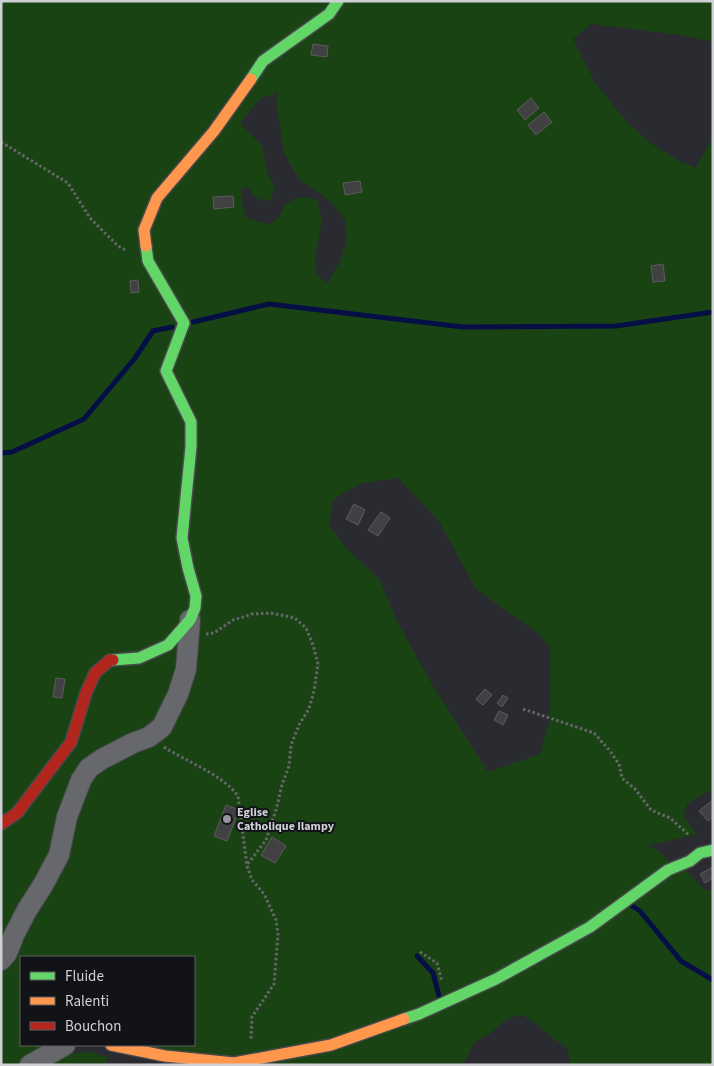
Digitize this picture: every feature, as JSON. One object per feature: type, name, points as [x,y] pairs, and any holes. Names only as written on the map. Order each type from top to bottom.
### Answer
[{"type":"street","points":[[1,960],[7,954],[27,910],[59,855],[67,817],[81,780],[89,768],[102,759],[149,737],[162,727],[178,694],[186,668],[196,596],[182,538],[192,422],[166,371],[184,323],[148,261],[144,230],[157,198],[214,130],[263,61],[329,14],[338,1]]},
{"type":"street","points":[[1,824],[16,813],[71,742],[86,693],[95,673],[110,660],[139,658],[168,645],[190,629]]},
{"type":"street","points":[[116,1046],[165,1056],[234,1063],[257,1062],[331,1045],[419,1014],[496,979],[590,927],[668,870],[690,861],[700,853],[713,850]]},
{"type":"street","points":[[30,1065],[63,1046]]},
{"type":"path","points":[[1,142],[68,183],[90,218],[118,246],[148,261]]},
{"type":"path","points":[[190,629],[214,633],[233,620],[252,614],[271,613],[295,618],[306,628],[314,645],[318,664],[310,709],[300,723],[292,745],[289,766],[266,840],[247,866]]},
{"type":"path","points":[[523,709],[594,733],[619,764],[622,778],[635,789],[651,810],[670,818],[688,834],[700,853]]},
{"type":"path","points":[[149,737],[205,770],[232,788],[238,796],[247,866],[252,880],[264,894],[276,920],[278,934],[274,984],[252,1017],[251,1042],[257,1062]]},
{"type":"path","points":[[420,952],[437,962],[447,1002]]},
{"type":"green space","points":[[1,1],[713,1],[713,42],[681,35],[591,24],[573,39],[594,81],[626,121],[650,143],[679,161],[696,168],[713,136],[713,789],[687,804],[683,816],[697,834],[647,846],[659,851],[668,860],[687,871],[705,891],[713,889],[713,1065],[569,1065],[568,1048],[522,1015],[513,1016],[474,1043],[463,1065],[246,1065],[118,1046],[195,1046],[195,956],[20,956],[20,1046],[63,1046],[30,1065],[1,1065]],"holes":[[[278,92],[276,103],[284,153],[299,179],[334,205],[345,220],[347,242],[339,263],[328,283],[317,275],[315,258],[322,220],[317,199],[301,197],[286,203],[279,217],[269,225],[246,217],[241,198],[242,188],[248,187],[257,198],[270,201],[275,187],[268,175],[262,146],[240,123],[260,99]],[[398,478],[439,521],[476,589],[539,634],[550,648],[550,720],[540,754],[488,772],[430,681],[397,621],[379,579],[347,549],[329,525],[333,499],[362,483]]]},
{"type":"green space","points":[[91,1052],[107,1057],[106,1065],[48,1065],[69,1054]]},
{"type":"building","points":[[313,44],[328,46],[327,57],[311,55]]},
{"type":"building","points":[[531,98],[539,108],[525,120],[517,110]]},
{"type":"building","points":[[544,112],[552,122],[536,135],[528,125]]},
{"type":"building","points":[[360,181],[362,192],[345,195],[343,183]]},
{"type":"building","points":[[233,196],[234,207],[214,209],[213,197]]},
{"type":"building","points":[[663,264],[665,281],[653,282],[651,266]]},
{"type":"building","points":[[138,280],[139,292],[131,293],[130,281]]},
{"type":"building","points":[[354,504],[365,510],[358,525],[346,519]]},
{"type":"building","points":[[381,512],[390,518],[378,536],[368,530]]},
{"type":"building","points":[[56,678],[65,679],[62,698],[53,697]]},
{"type":"building","points":[[485,689],[492,695],[483,705],[476,699]]},
{"type":"building","points":[[503,695],[508,698],[502,707],[497,703]]},
{"type":"building","points":[[499,711],[508,715],[503,725],[494,720]]},
{"type":"building","points":[[713,800],[713,817],[708,821],[699,811]]},
{"type":"building","points":[[226,805],[239,810],[227,841],[214,836]]},
{"type":"building","points":[[272,837],[286,846],[275,863],[261,855]]},
{"type":"building","points":[[713,867],[713,878],[705,883],[700,874]]},
{"type":"waterway","points":[[193,322],[269,304],[463,327],[616,326],[713,312]]},
{"type":"waterway","points":[[1,453],[12,452],[84,419],[135,358],[153,331],[172,327]]},
{"type":"waterway","points":[[632,906],[640,911],[681,961],[713,980]]},
{"type":"waterway","points":[[417,956],[433,973],[439,996]]},
{"type":"traffic: fast","points":[[251,79],[263,61],[329,14],[338,1]]},
{"type":"traffic: fast","points":[[113,660],[139,658],[168,645],[190,620],[195,608],[196,596],[182,538],[191,447],[191,422],[166,371],[184,323],[148,261],[146,246]]},
{"type":"traffic: fast","points":[[404,1019],[496,979],[590,927],[668,870],[690,861],[700,853],[713,850]]},
{"type":"traffic: slow","points":[[146,246],[144,230],[157,198],[214,131],[251,79]]},
{"type":"traffic: slow","points":[[116,1046],[165,1056],[234,1063],[331,1045],[404,1019]]},
{"type":"traffic: jam","points":[[1,824],[17,813],[71,742],[86,693],[95,673],[110,660],[113,660]]},
{"type":"place","name":"Eglise Catholique Ilampy","points":[[227,819]]}]
